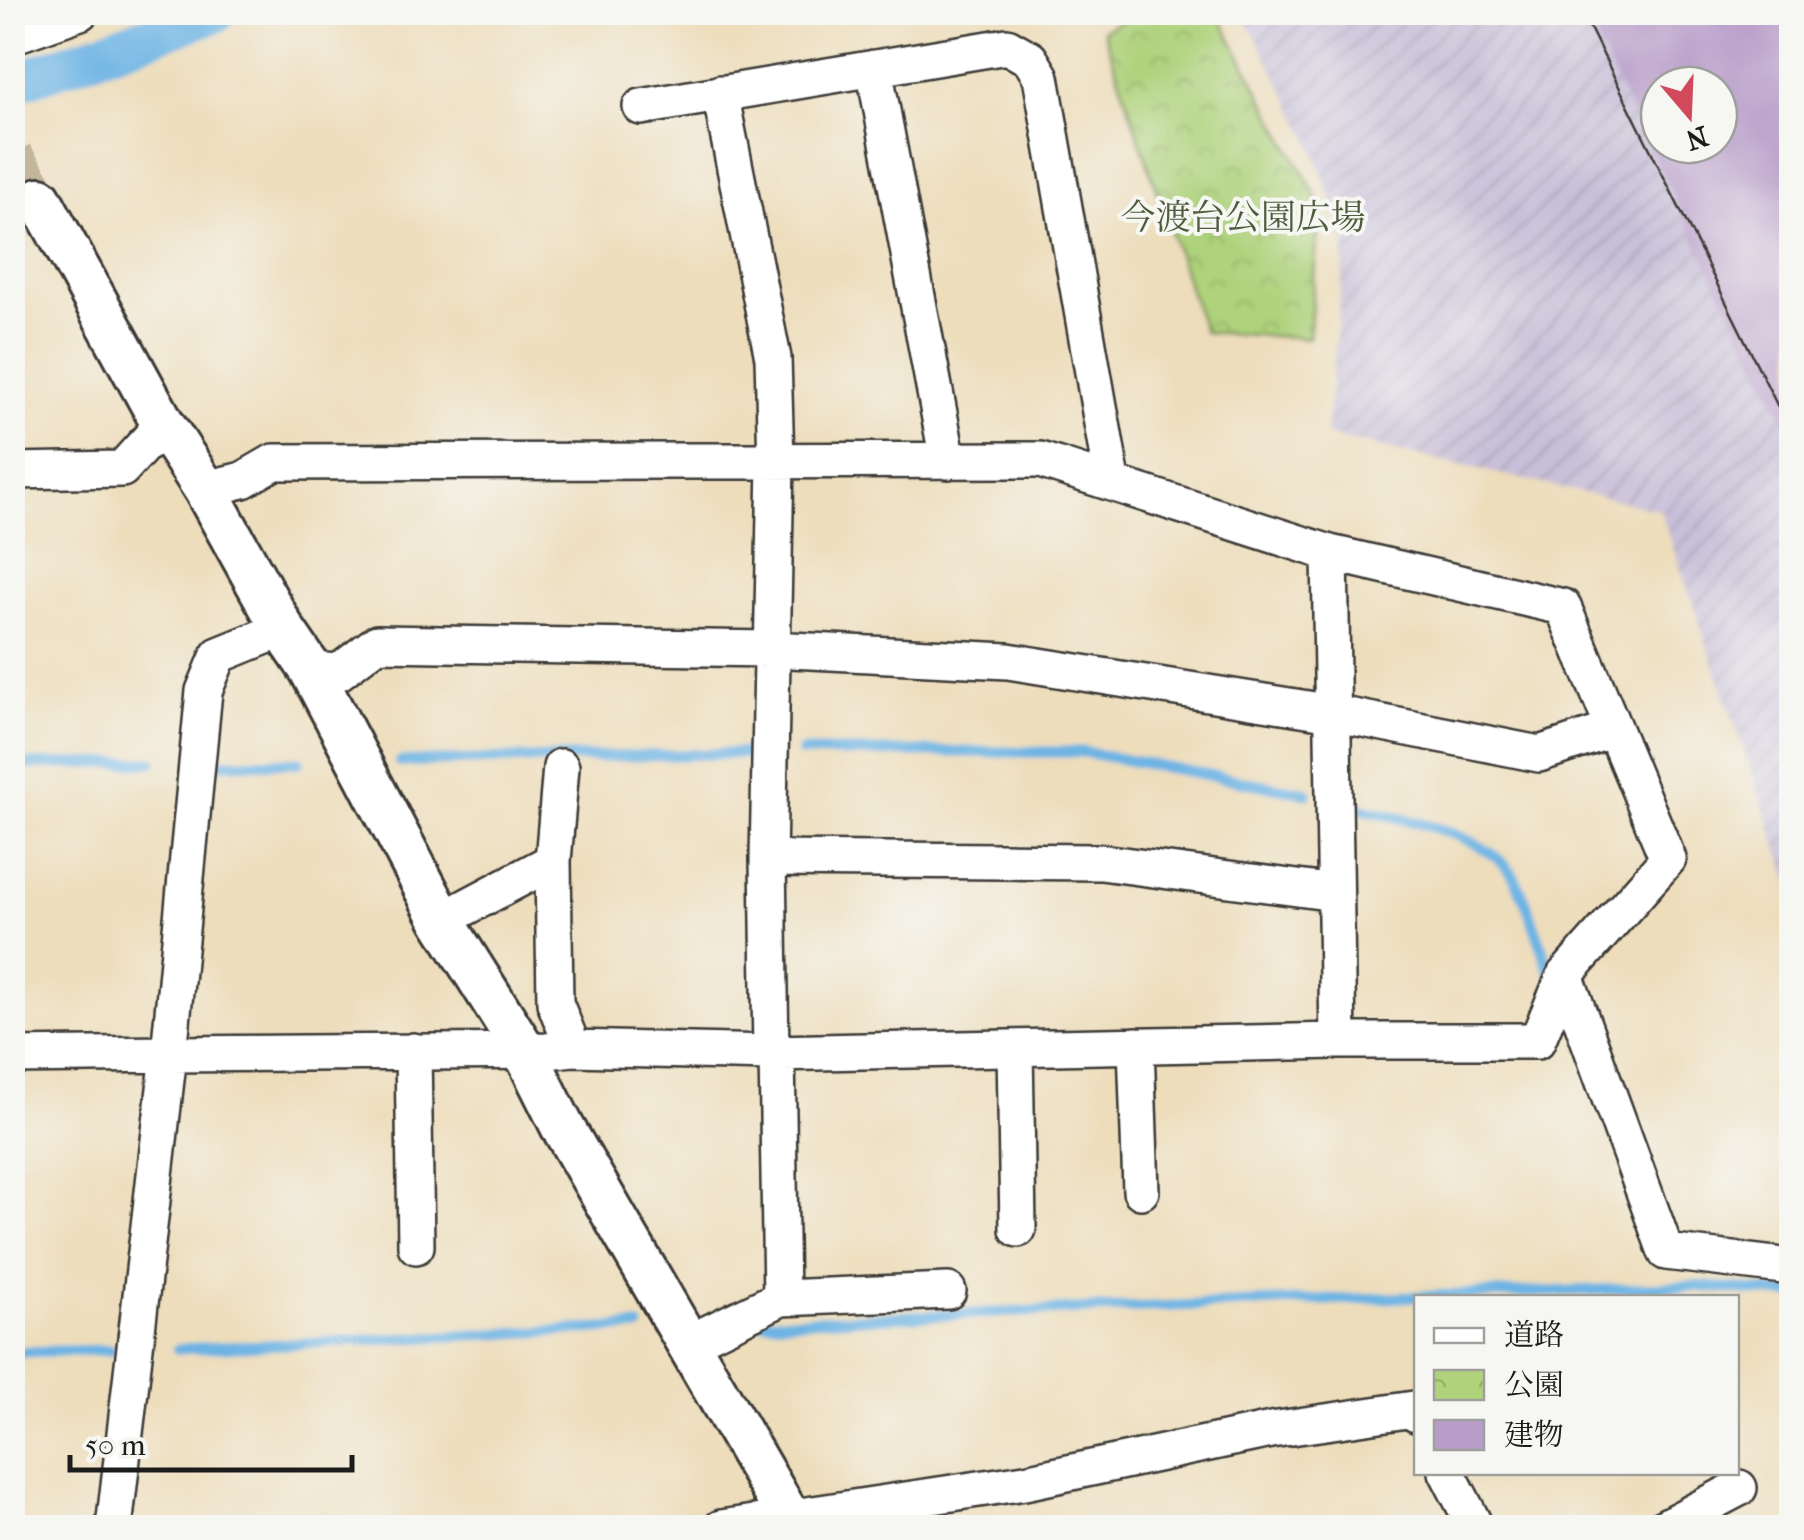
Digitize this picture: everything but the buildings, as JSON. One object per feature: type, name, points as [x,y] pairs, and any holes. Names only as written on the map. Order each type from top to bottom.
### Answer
[{"type":"street","points":[[12,36],[80,12]]},
{"type":"street","points":[[641,107],[1007,46],[1030,59],[1041,76],[1112,480]]},
{"type":"street","points":[[874,68],[948,460]]},
{"type":"street","points":[[720,93],[773,358],[776,462],[768,860],[781,1298]]},
{"type":"street","points":[[40,199],[163,424],[311,670],[442,920],[524,1050],[562,1126],[791,1521]]},
{"type":"street","points":[[12,471],[122,470],[163,424]]},
{"type":"street","points":[[12,1056],[572,1048],[774,1053],[1338,1040],[1537,1040],[1565,976],[1668,859],[1563,608],[1330,553],[1040,460],[274,462],[242,480],[205,489]]},
{"type":"street","points":[[1330,553],[1338,1040]]},
{"type":"street","points":[[114,1528],[169,1054],[204,691],[219,655],[283,629]]},
{"type":"street","points":[[311,670],[339,672],[377,644],[771,649],[1008,661],[1332,713],[1539,754],[1614,729]]},
{"type":"street","points":[[560,767],[553,861],[556,1003],[572,1048]]},
{"type":"street","points":[[768,860],[1101,862],[1335,894]]},
{"type":"street","points":[[442,920],[553,861]]},
{"type":"street","points":[[1565,976],[1666,1252],[1792,1267]]},
{"type":"street","points":[[1136,1045],[1141,1191]]},
{"type":"street","points":[[1015,1048],[1018,1228]]},
{"type":"street","points":[[413,1051],[416,1246]]},
{"type":"street","points":[[688,1343],[781,1298],[948,1291]]},
{"type":"street","points":[[720,1528],[791,1521],[1024,1482],[1271,1430],[1414,1409]]},
{"type":"street","points":[[1449,1475],[1476,1528]]},
{"type":"street","points":[[1663,1528],[1739,1488]]},
{"type":"shaded area","points":[[1243,13],[1791,13],[1791,885],[1660,510],[1326,435],[1346,240],[1310,140]]},
{"type":"green space","name":"今渡台公園広場","points":[[1141,12],[1217,13],[1320,204],[1309,338],[1204,332],[1103,30]]},
{"type":"waterway","points":[[12,83],[217,12]]},
{"type":"waterway","points":[[802,752],[1083,752],[1307,793]]},
{"type":"waterway","points":[[400,762],[755,753]]},
{"type":"waterway","points":[[12,765],[152,762]]},
{"type":"waterway","points":[[220,763],[299,762]]},
{"type":"waterway","points":[[1352,806],[1437,828],[1495,856],[1521,891],[1553,979]]},
{"type":"waterway","points":[[1461,1295],[1696,1286],[1792,1294]]},
{"type":"waterway","points":[[757,1322],[1414,1297]]},
{"type":"waterway","points":[[178,1349],[639,1327]]},
{"type":"waterway","points":[[12,1352],[110,1350]]},
{"type":"tunnel","points":[[12,156],[40,199]]}]
